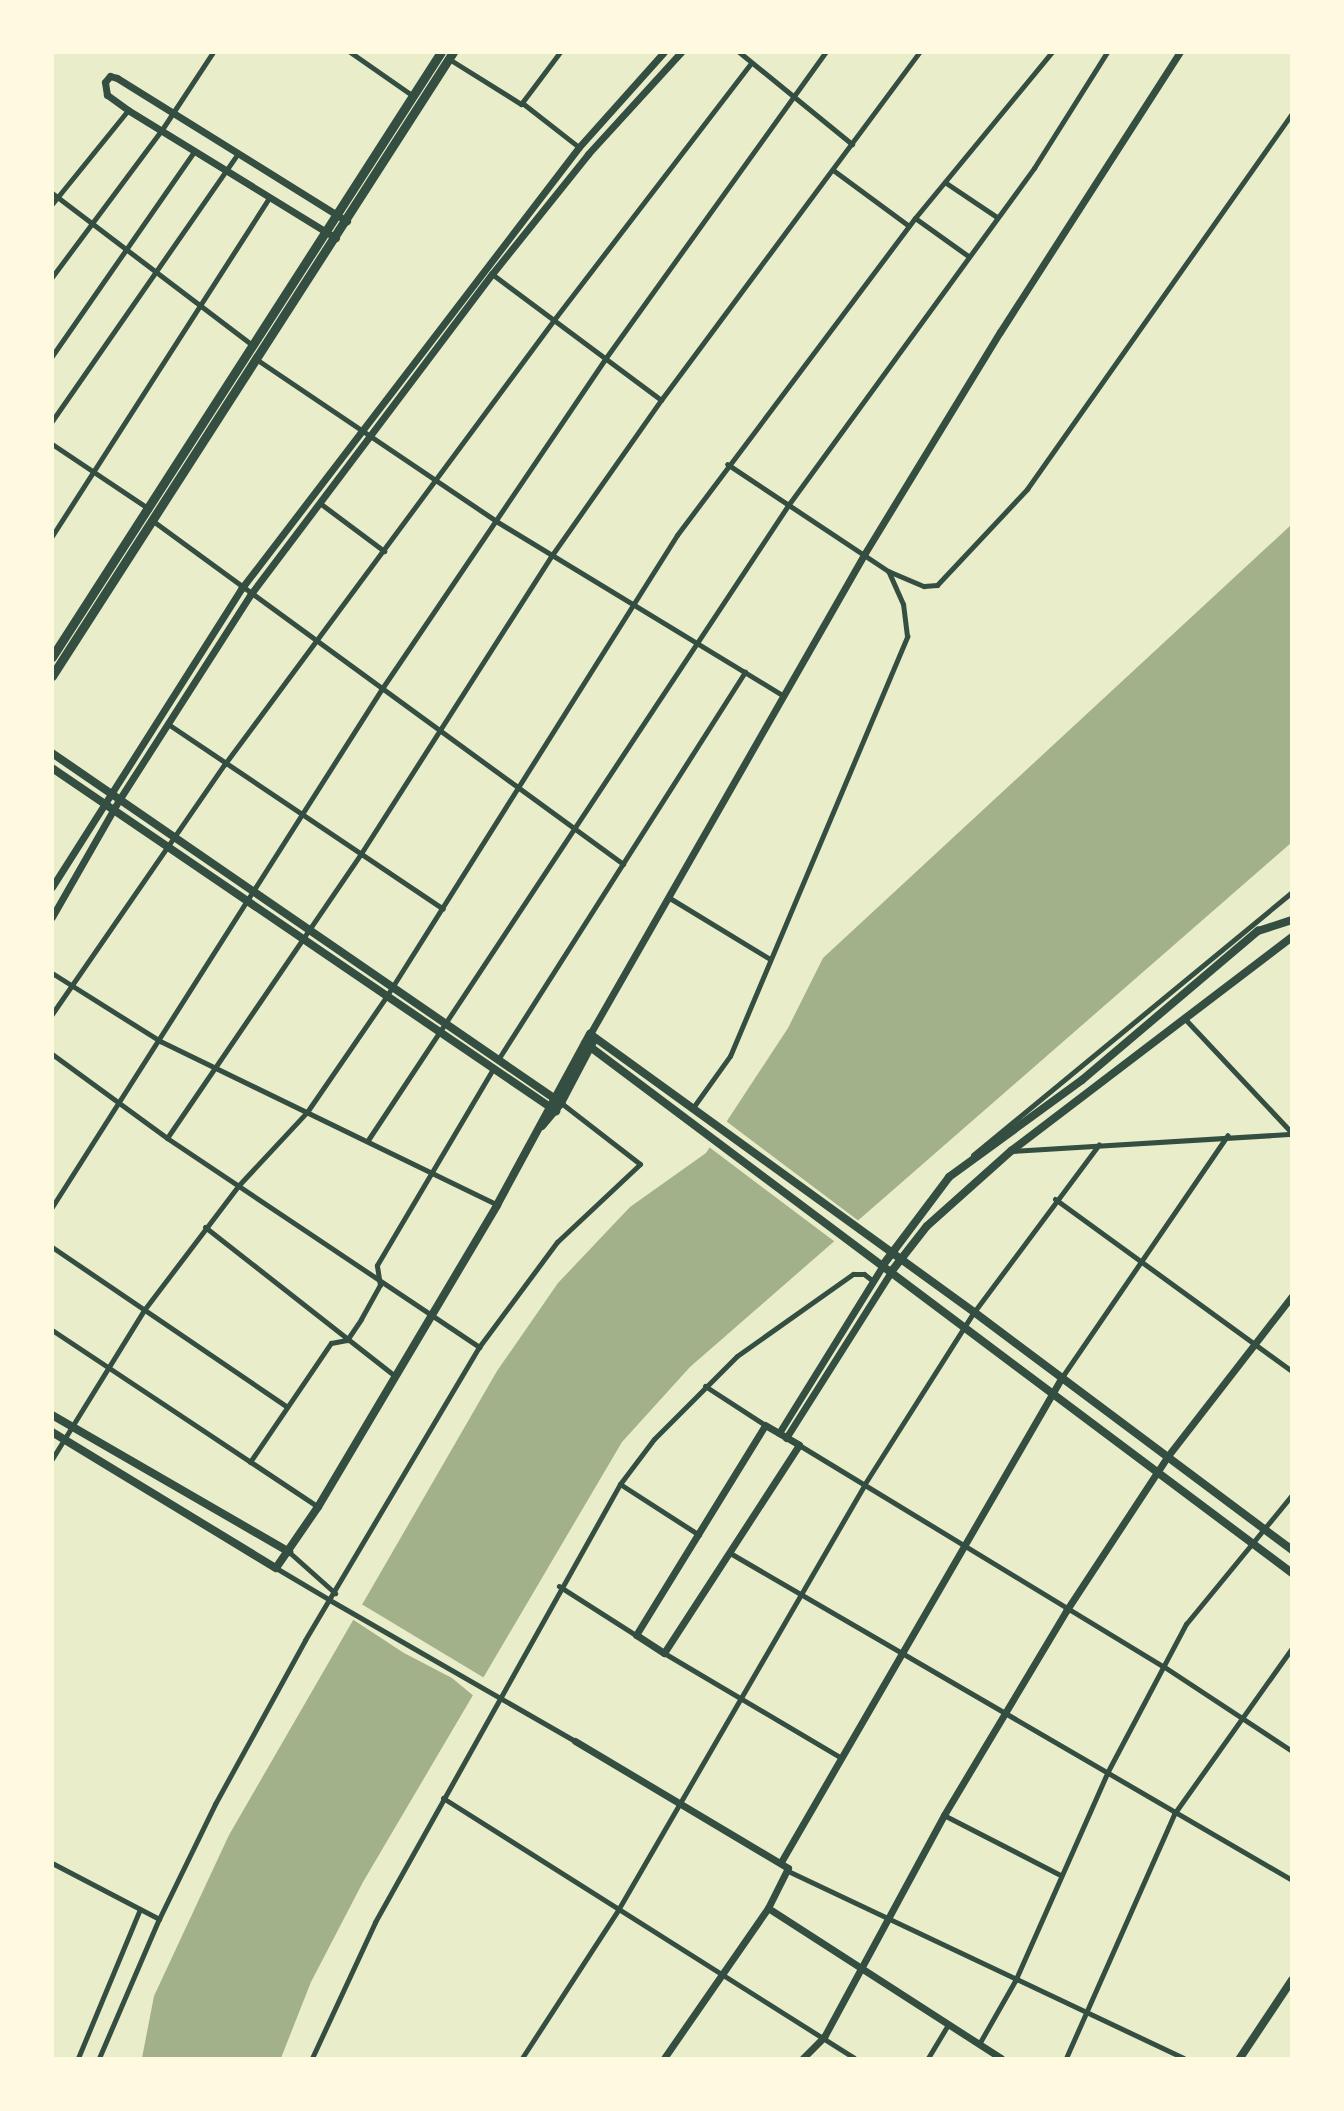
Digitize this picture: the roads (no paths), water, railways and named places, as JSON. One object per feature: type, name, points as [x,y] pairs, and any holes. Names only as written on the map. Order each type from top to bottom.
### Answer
[{"type":"main road","points":[[52,676],[261,357],[413,96],[448,55]]},
{"type":"main road","points":[[342,219],[448,55]]},
{"type":"main road","points":[[52,657],[252,351],[332,236]]},
{"type":"main road","points":[[54,756],[499,1058],[555,1104]]},
{"type":"main road","points":[[52,768],[112,812],[439,1033],[493,1069],[555,1104]]},
{"type":"main road","points":[[883,1265],[933,1194],[961,1167],[1082,1080],[1258,931],[1292,920]]},
{"type":"main road","points":[[891,1272],[927,1226],[1011,1151],[1292,937]]},
{"type":"main road","points":[[52,1432],[276,1568],[318,1507],[497,1205],[592,1036],[872,1242],[974,1312],[1292,1550]]},
{"type":"main road","points":[[588,1045],[866,1251],[1156,1474],[1292,1573]]},
{"type":"main road","points":[[52,1415],[289,1552]]},
{"type":"main road","points":[[1240,2059],[1292,1980]]},
{"type":"street","points":[[52,277],[161,131],[213,52]]},
{"type":"street","points":[[350,52],[413,96]]},
{"type":"street","points":[[524,104],[560,52]]},
{"type":"street","points":[[52,887],[102,804],[241,589],[360,428],[579,147],[664,52]]},
{"type":"street","points":[[52,917],[119,800],[250,595],[492,274],[588,154],[681,52]]},
{"type":"street","points":[[739,52],[852,144]]},
{"type":"street","points":[[52,1207],[381,690],[606,359],[826,52]]},
{"type":"street","points":[[167,1139],[300,938],[360,855],[552,555],[661,400],[919,52]]},
{"type":"street","points":[[52,1460],[106,1367],[144,1310],[238,1186],[307,1112],[386,997],[632,604],[727,464],[915,218],[1052,52]]},
{"type":"street","points":[[368,1140],[577,830],[696,643],[789,504],[997,217],[1107,52]]},
{"type":"street","points":[[592,1036],[667,897],[865,553],[1000,332],[1180,52]]},
{"type":"street","points":[[448,55],[524,104],[579,147]]},
{"type":"street","points":[[52,1014],[73,988],[225,765],[315,642],[553,321],[751,63]]},
{"type":"street","points":[[332,236],[128,110],[105,92],[110,76],[342,219]]},
{"type":"street","points":[[52,204],[128,110]]},
{"type":"street","points":[[727,464],[865,553],[888,571],[924,586],[937,585],[1027,489],[1292,114]]},
{"type":"street","points":[[52,356],[194,152]]},
{"type":"street","points":[[52,421],[237,155]]},
{"type":"street","points":[[833,170],[909,226]]},
{"type":"street","points":[[945,181],[997,217]]},
{"type":"street","points":[[52,192],[129,249],[252,351],[360,428],[438,478],[496,521],[784,696]]},
{"type":"street","points":[[52,536],[198,304],[269,198]]},
{"type":"street","points":[[915,218],[968,256]]},
{"type":"street","points":[[492,274],[661,400]]},
{"type":"street","points":[[252,351],[261,357]]},
{"type":"street","points":[[52,444],[150,510],[154,524],[623,864]]},
{"type":"street","points":[[321,504],[384,551]]},
{"type":"street","points":[[692,1109],[730,1056],[907,636],[903,604],[888,571]]},
{"type":"street","points":[[499,1058],[745,672]]},
{"type":"street","points":[[168,724],[301,817],[443,909]]},
{"type":"street","points":[[961,1167],[999,1130],[1067,1081],[1292,892]]},
{"type":"street","points":[[667,897],[770,959]]},
{"type":"street","points":[[52,973],[160,1041],[497,1205]]},
{"type":"street","points":[[1185,1020],[1292,1133]]},
{"type":"street","points":[[52,1054],[167,1139],[380,1285],[479,1347]]},
{"type":"street","points":[[250,1462],[331,1343],[347,1340],[380,1285],[377,1265],[493,1069]]},
{"type":"street","points":[[99,2059],[159,1919],[215,1804],[330,1600],[479,1347],[557,1242],[641,1163],[555,1104]]},
{"type":"street","points":[[1011,1151],[1292,1133]]},
{"type":"street","points":[[781,1862],[1050,1394],[1140,1259],[1228,1135]]},
{"type":"street","points":[[522,2059],[618,1910],[864,1485],[974,1312],[1055,1199],[1099,1144]]},
{"type":"street","points":[[1055,1199],[1292,1371]]},
{"type":"street","points":[[205,1227],[395,1376]]},
{"type":"street","points":[[52,1247],[286,1406]]},
{"type":"street","points":[[783,1435],[883,1265]]},
{"type":"street","points":[[783,1435],[891,1272]]},
{"type":"street","points":[[312,2059],[375,1922],[559,1586],[620,1484],[705,1385],[774,1326],[853,1274],[864,1274],[873,1281]]},
{"type":"street","points":[[803,2059],[824,2037],[944,1815],[1066,1611],[1167,1457],[1253,1341],[1292,1296]]},
{"type":"street","points":[[52,1330],[318,1507]]},
{"type":"street","points":[[705,1385],[1066,1611],[1163,1666],[1292,1751]]},
{"type":"street","points":[[636,1635],[765,1425]]},
{"type":"street","points":[[664,1654],[799,1445]]},
{"type":"street","points":[[620,1484],[699,1535]]},
{"type":"street","points":[[979,2045],[1015,1981],[1059,1874],[1107,1773],[1186,1624],[1250,1542],[1292,1495]]},
{"type":"street","points":[[289,1552],[335,1592]]},
{"type":"street","points":[[730,1553],[1174,1814],[1292,1880]]},
{"type":"street","points":[[276,1568],[682,1802],[781,1862],[788,1871],[888,1922],[1183,2059]]},
{"type":"street","points":[[559,1586],[741,1701],[840,1757]]},
{"type":"street","points":[[1066,2059],[1083,2013],[1174,1814],[1240,1716],[1292,1648]]},
{"type":"street","points":[[443,1798],[824,2037],[854,2059]]},
{"type":"street","points":[[944,1815],[1059,1874]]},
{"type":"street","points":[[52,1863],[159,1919]]},
{"type":"street","points":[[664,2059],[724,1975],[768,1908],[788,1871]]},
{"type":"street","points":[[768,1908],[1001,2059]]},
{"type":"street","points":[[78,2059],[140,1909]]},
{"type":"street","points":[[928,2059],[948,2025]]}]
